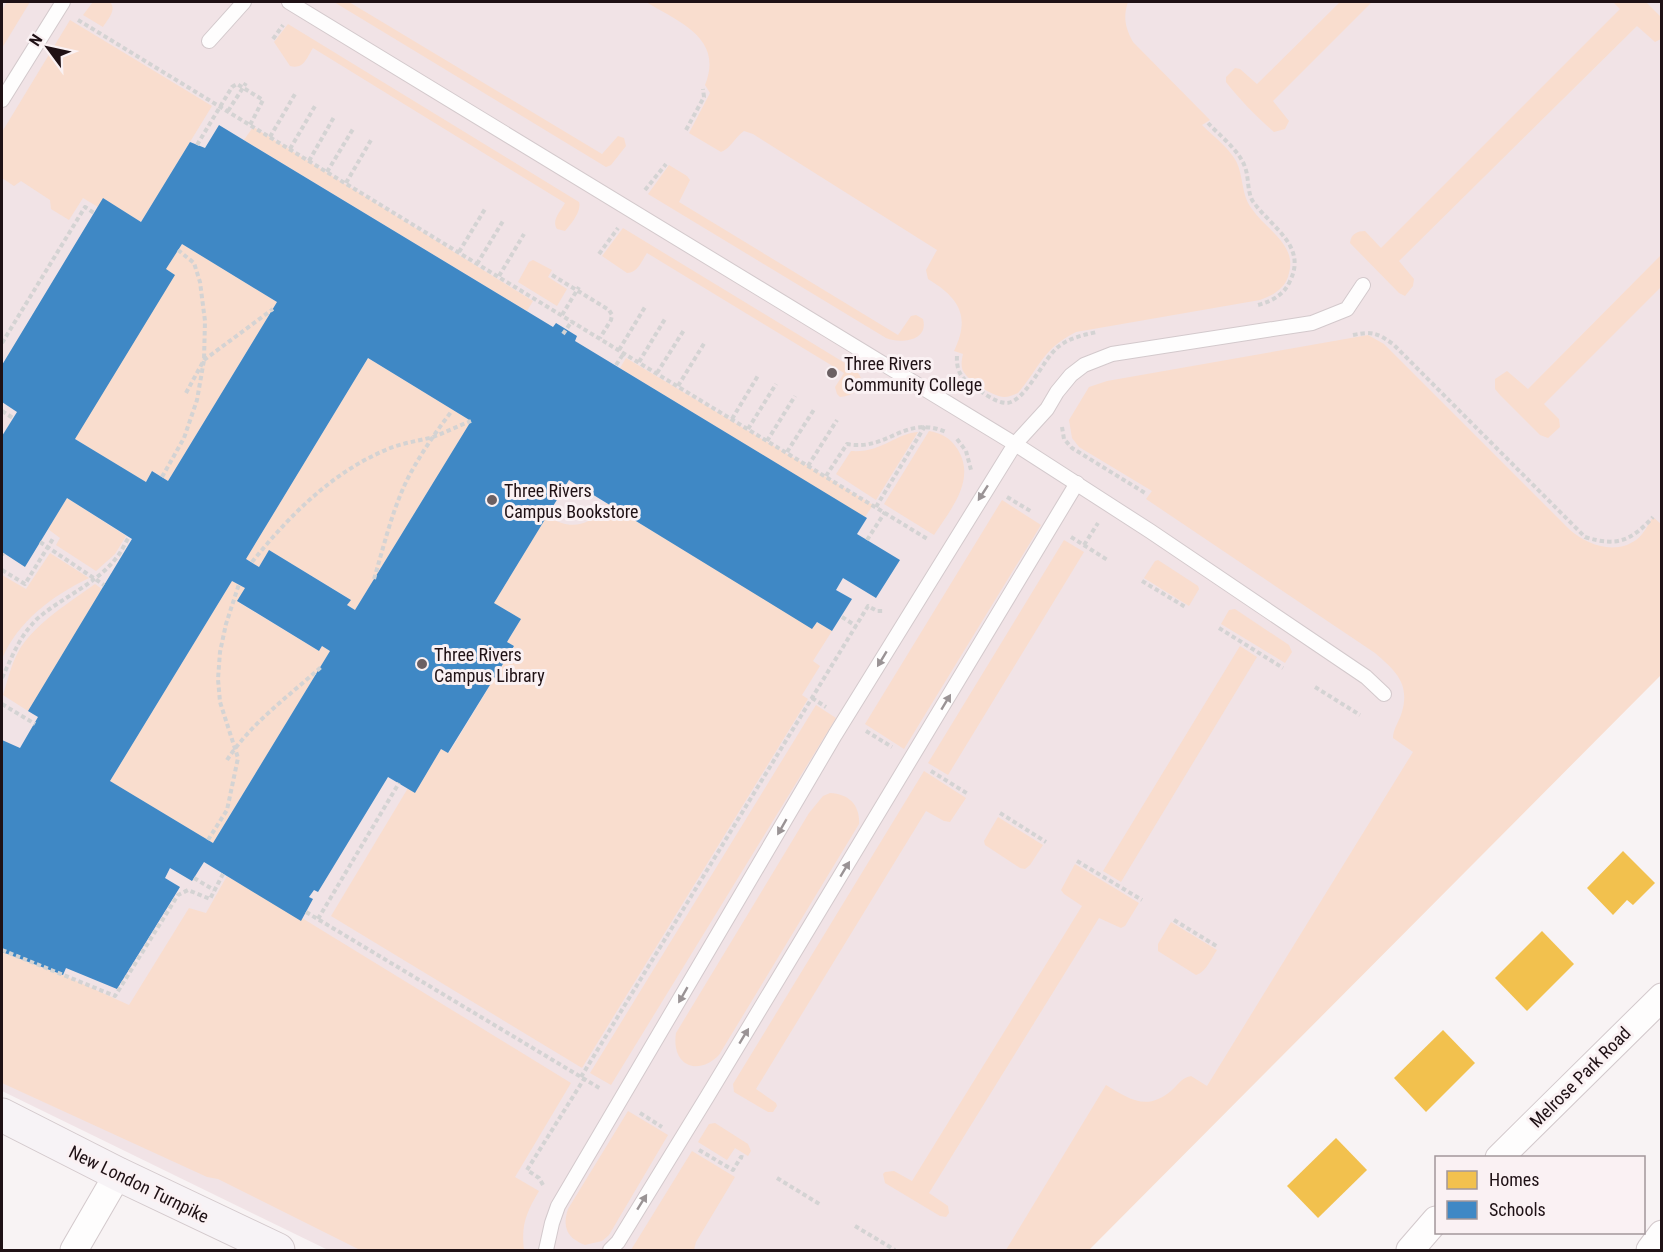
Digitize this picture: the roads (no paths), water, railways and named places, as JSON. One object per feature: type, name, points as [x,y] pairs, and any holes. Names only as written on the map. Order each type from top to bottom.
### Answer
[{"type":"main road","name":"New London Turnpike","points":[[2,1114],[118,1174],[278,1251]]},
{"type":"street","name":"Melrose Park Road","points":[[1501,1156],[1662,997]]},
{"type":"street","points":[[74,1251],[118,1174]]},
{"type":"street","points":[[1410,1251],[1435,1222]]},
{"type":"street","points":[[1650,1251],[1662,1234]]},
{"type":"lane","points":[[2,100],[63,2]]},
{"type":"lane","points":[[209,41],[244,2]]},
{"type":"lane","points":[[289,2],[1077,483],[1366,677],[1384,694]]},
{"type":"lane","points":[[546,1251],[552,1223],[564,1196],[835,735],[1015,444],[1047,409],[1071,375],[1098,358],[1112,354],[1312,322],[1347,309],[1363,285]]},
{"type":"lane","points":[[610,1251],[618,1242],[697,1114],[1077,483]]},
{"type":"place","name":"Three Rivers Community College","points":[[832,373]]},
{"type":"place","name":"Three Rivers Campus Bookstore","points":[[492,500]]},
{"type":"place","name":"Three Rivers Campus Library","points":[[422,664]]}]
